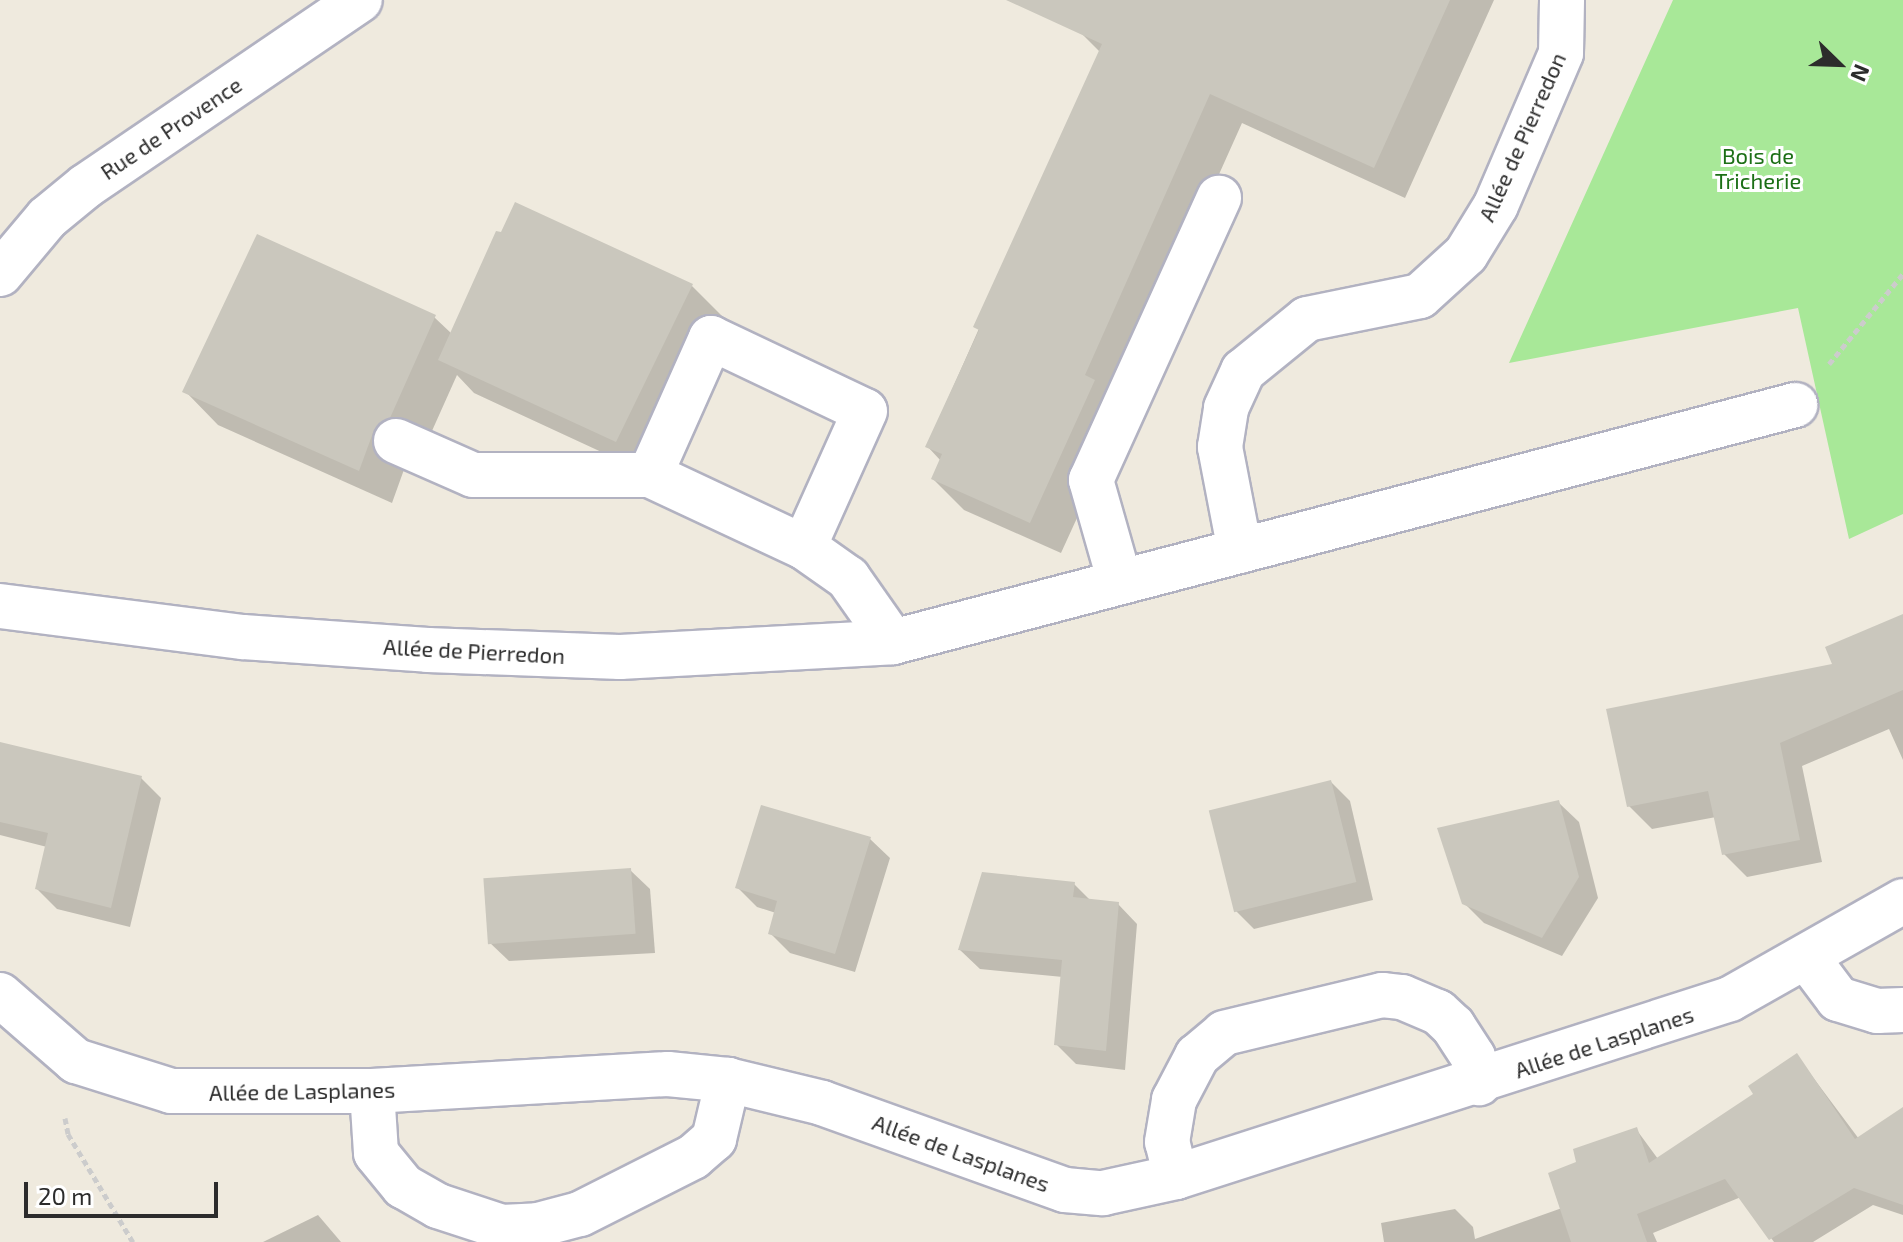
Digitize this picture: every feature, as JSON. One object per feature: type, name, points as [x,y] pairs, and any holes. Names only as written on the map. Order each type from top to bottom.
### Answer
[{"type":"street","name":"Rue de Provence","points":[[5,254],[86,186],[360,0]]},
{"type":"street","name":"Allée de Pierredon","points":[[1240,551],[1220,447],[1226,408],[1243,371],[1307,319],[1420,296],[1466,254],[1496,205],[1561,53],[1562,0]]},
{"type":"street","points":[[1120,582],[1091,480],[1219,198]]},
{"type":"street","points":[[650,475],[711,338],[865,411],[804,547]]},
{"type":"street","name":"Allée de Pierredon","points":[[0,606],[57,610],[243,637],[540,654],[620,657],[893,642],[1795,405]]},
{"type":"street","points":[[396,441],[473,475],[650,475],[804,547],[848,578],[893,642]]},
{"type":"street","points":[[0,575],[57,610]]},
{"type":"street","name":"Allée de Lasplanes","points":[[0,995],[76,1061],[171,1091],[372,1091],[668,1074],[728,1080],[822,1103],[1065,1190],[1103,1193],[1176,1177],[1479,1083],[1730,999],[1808,959],[1903,901]]},
{"type":"street","points":[[1808,959],[1838,999],[1877,1011],[1903,1010]]},
{"type":"street","points":[[1176,1177],[1167,1142],[1174,1100],[1197,1056],[1224,1033],[1382,995],[1402,997],[1438,1012],[1453,1026],[1473,1057],[1479,1083]]},
{"type":"street","points":[[372,1091],[376,1153],[403,1186],[438,1206],[502,1227],[538,1225],[580,1214],[693,1157],[714,1139],[728,1080]]},
{"type":"path","points":[[1795,405],[1903,274]]},
{"type":"path","points":[[76,1061],[61,1091],[68,1134],[133,1242]]},
{"type":"green space","name":"Bois de Tricherie","points":[[1673,0],[1903,0],[1903,514],[1849,539],[1798,308],[1509,363]]},
{"type":"building","points":[[1006,0],[1450,0],[1374,168],[1210,94],[1085,375],[1095,380],[1030,523],[931,479],[942,454],[925,447],[979,330],[973,327],[1102,44]]},
{"type":"building","points":[[515,202],[693,284],[616,442],[438,360],[496,231],[501,232]]},
{"type":"building","points":[[257,234],[436,315],[390,418],[374,430],[359,471],[182,392]]},
{"type":"building","points":[[1903,614],[1903,690],[1780,743],[1800,840],[1722,855],[1708,791],[1627,807],[1606,709],[1832,664],[1825,647]]},
{"type":"building","points":[[0,742],[142,776],[111,908],[35,889],[48,833],[0,822]]},
{"type":"building","points":[[1331,780],[1356,882],[1234,912],[1209,810]]},
{"type":"building","points":[[1559,800],[1579,877],[1542,938],[1462,904],[1437,828]]},
{"type":"building","points":[[761,805],[871,837],[835,954],[768,934],[777,901],[735,888]]},
{"type":"building","points":[[631,868],[636,934],[488,944],[483,878]]},
{"type":"building","points":[[982,872],[1075,882],[1073,897],[1119,902],[1106,1051],[1054,1045],[1062,960],[958,950]]},
{"type":"building","points":[[1797,1053],[1855,1139],[1903,1107],[1903,1205],[1854,1188],[1769,1240],[1725,1179],[1637,1214],[1647,1242],[1571,1242],[1548,1173],[1576,1162],[1573,1149],[1637,1127],[1649,1163],[1753,1094],[1748,1086]]}]
